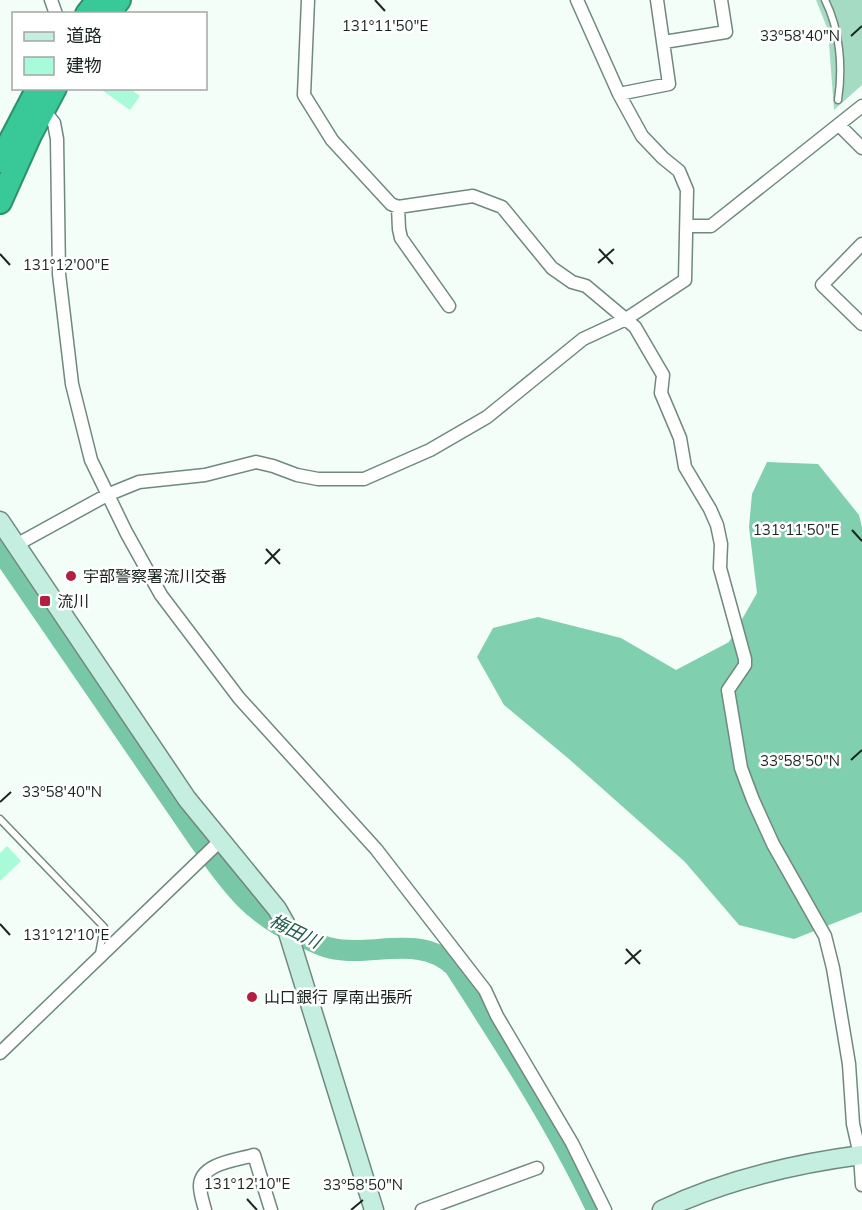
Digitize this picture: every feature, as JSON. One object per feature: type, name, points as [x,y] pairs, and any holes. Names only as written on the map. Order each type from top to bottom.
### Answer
[{"type":"highway","points":[[89,12],[98,0]]},
{"type":"highway","points":[[110,12],[119,0]]},
{"type":"highway","points":[[0,161],[40,99],[53,90]]},
{"type":"highway","points":[[0,202],[40,99]]},
{"type":"street","points":[[308,0],[304,94],[332,140],[391,204],[398,207],[473,196],[502,207],[552,268],[572,282],[586,286],[634,327],[663,375],[661,393],[680,438],[685,467],[717,525],[721,544],[720,568],[746,659],[745,665],[728,690],[741,768],[773,844],[825,936],[833,968],[849,1064],[855,1132],[861,1155],[862,1185]]},
{"type":"street","points":[[16,545],[107,495],[139,482],[211,474],[256,462],[318,479],[364,479],[430,450],[487,417],[583,339],[626,319],[685,280],[687,190],[679,171],[642,136],[619,94],[577,0]]},
{"type":"street","points":[[619,94],[669,84],[657,0]]},
{"type":"street","points":[[664,42],[726,32],[721,0]]},
{"type":"street","points":[[40,99],[54,123],[57,140],[59,274],[72,384],[91,460],[107,495],[161,595],[239,698],[376,849],[485,990],[497,1016],[572,1143],[605,1210]]},
{"type":"street","points":[[687,226],[711,226],[862,106]]},
{"type":"street","points":[[839,125],[862,148]]},
{"type":"street","points":[[398,207],[401,238],[449,306]]},
{"type":"street","points":[[862,244],[822,285],[862,324]]},
{"type":"street","points":[[0,521],[187,799],[215,845],[277,909],[285,923],[374,1210]]},
{"type":"street","points":[[0,1053],[215,845]]},
{"type":"street","points":[[855,1132],[862,1121]]},
{"type":"street","points":[[205,1210],[200,1188],[204,1175],[212,1168],[254,1155],[271,1210]]},
{"type":"street","points":[[662,1210],[725,1184],[776,1169],[861,1155]]},
{"type":"street","points":[[422,1210],[537,1168]]},
{"type":"lane","points":[[825,0],[832,15],[841,62],[838,100]]},
{"type":"lane","points":[[0,819],[104,927],[99,958]]},
{"type":"green space","points":[[816,0],[862,0],[862,85],[834,110],[828,30]]},
{"type":"green space","points":[[767,462],[818,464],[859,515],[862,527],[862,912],[794,939],[739,925],[685,862],[504,705],[477,657],[493,628],[538,617],[621,638],[676,670],[729,642],[757,593],[749,527],[752,494]]},
{"type":"building","points":[[102,90],[132,90],[140,96],[130,110]]},
{"type":"building","points":[[7,846],[21,861],[0,881],[0,853]]},
{"type":"waterway","name":"梅田川","points":[[0,550],[199,840],[231,883],[254,907],[283,927],[326,947],[346,950],[410,948],[440,956],[454,966],[548,1116],[597,1210]]},
{"type":"place","name":"宇部警察署流川交番","points":[[71,576]]},
{"type":"place","name":"流川","points":[[45,601]]},
{"type":"place","name":"山口銀行 厚南出張所","points":[[252,997]]}]
